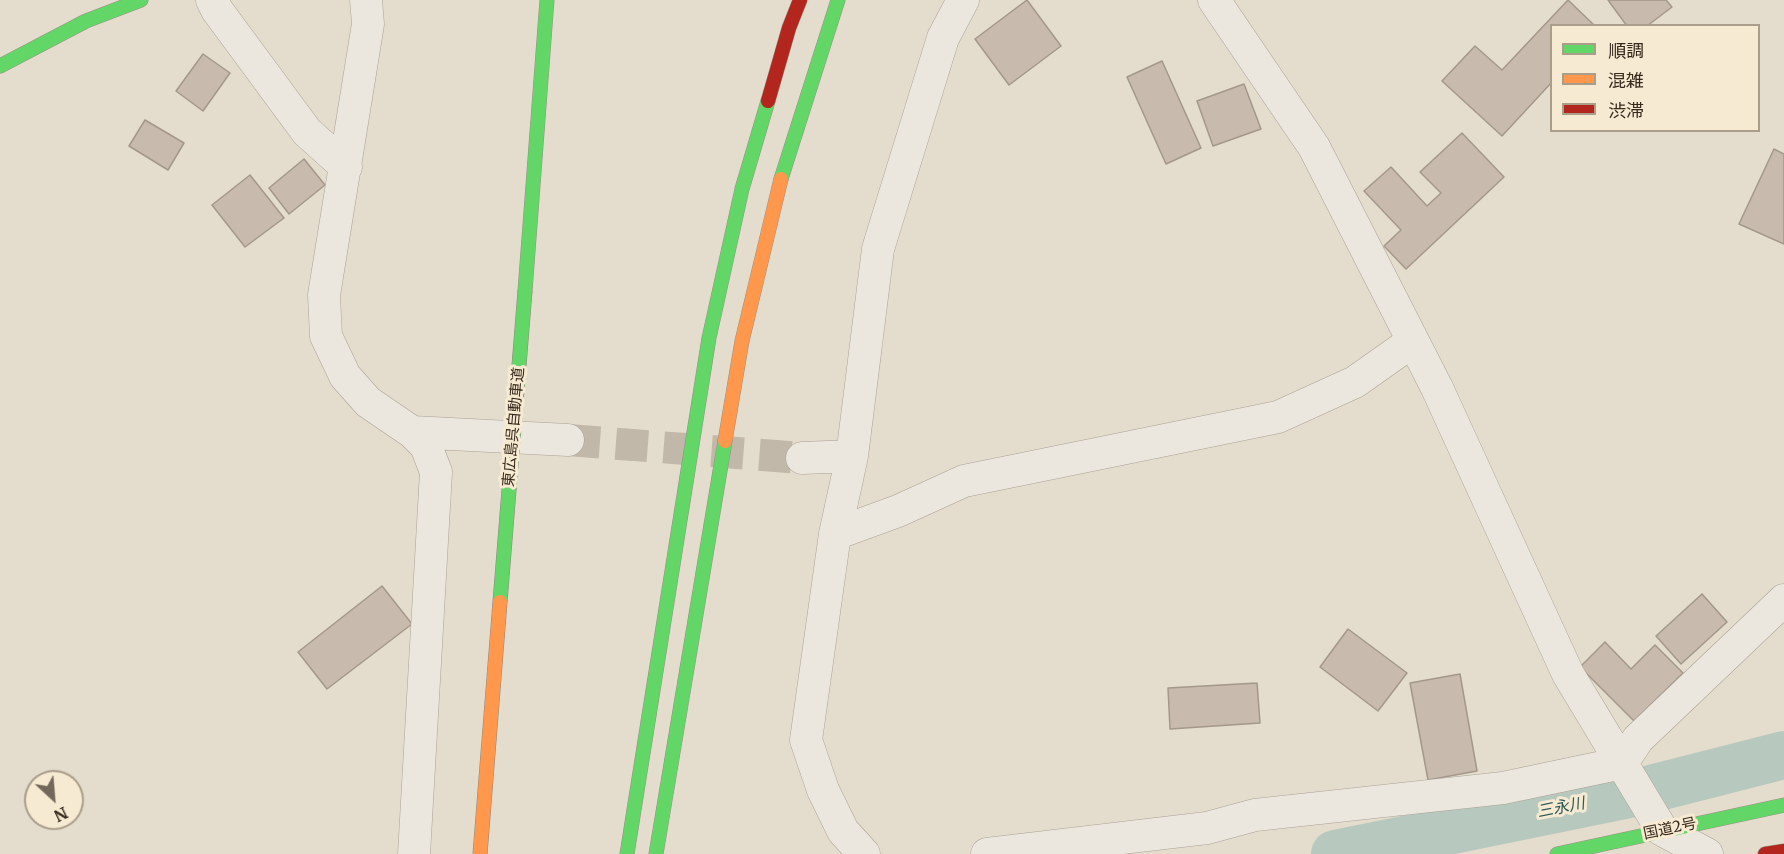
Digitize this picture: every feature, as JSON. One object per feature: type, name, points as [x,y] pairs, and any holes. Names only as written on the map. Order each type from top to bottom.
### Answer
[{"type":"main road","points":[[0,66],[86,21],[141,0]]},
{"type":"main road","name":"東広島呉自動車道","points":[[480,854],[547,0]]},
{"type":"main road","points":[[627,854],[709,338],[742,189],[789,28],[800,0]]},
{"type":"main road","points":[[656,854],[742,341],[778,189],[838,0]]},
{"type":"main road","points":[[525,291],[527,82]]},
{"type":"main road","name":"国道2号","points":[[1557,854],[1784,805]]},
{"type":"main road","points":[[1765,854],[1784,851]]},
{"type":"street","points":[[212,0],[307,132],[346,167]]},
{"type":"street","points":[[366,0],[368,24],[324,295],[326,336],[345,376],[368,402],[412,432],[426,446],[436,472],[414,854]]},
{"type":"street","points":[[864,854],[843,831],[823,790],[806,740],[835,534],[852,456],[878,249],[943,38],[963,0]]},
{"type":"street","points":[[1214,0],[1314,147],[1442,399],[1568,674],[1662,830],[1707,854]]},
{"type":"street","points":[[835,534],[898,511],[964,481],[1278,417],[1355,382],[1413,341]]},
{"type":"street","points":[[412,432],[568,440]]},
{"type":"street","points":[[802,458],[852,456]]},
{"type":"street","points":[[987,854],[1207,828],[1255,814],[1503,788],[1622,763],[1638,739],[1784,600]]},
{"type":"building","points":[[1027,0],[1061,46],[1009,85],[975,39]]},
{"type":"building","points":[[1568,0],[1593,24],[1550,24],[1550,84],[1502,136],[1442,81],[1475,46],[1502,70]]},
{"type":"building","points":[[1608,0],[1666,0],[1672,7],[1650,24],[1626,24]]},
{"type":"building","points":[[203,54],[230,73],[203,111],[176,91]]},
{"type":"building","points":[[1162,61],[1201,148],[1166,164],[1127,77]]},
{"type":"building","points":[[1244,84],[1261,129],[1213,146],[1197,101]]},
{"type":"building","points":[[145,120],[184,143],[168,170],[129,146]]},
{"type":"building","points":[[1462,133],[1504,177],[1406,269],[1384,246],[1401,230],[1364,191],[1391,167],[1427,206],[1441,193],[1420,172]]},
{"type":"building","points":[[1774,149],[1784,154],[1784,244],[1739,224]]},
{"type":"building","points":[[304,159],[325,185],[289,214],[269,188]]},
{"type":"building","points":[[250,175],[284,218],[245,247],[212,205]]},
{"type":"building","points":[[382,586],[412,624],[327,689],[298,652]]},
{"type":"building","points":[[1702,594],[1727,622],[1681,664],[1656,636]]},
{"type":"building","points":[[1348,629],[1407,673],[1378,711],[1320,667]]},
{"type":"building","points":[[1605,642],[1631,669],[1655,645],[1683,673],[1634,721],[1580,667]]},
{"type":"building","points":[[1460,674],[1477,771],[1428,780],[1410,683]]},
{"type":"building","points":[[1257,683],[1260,723],[1170,729],[1168,688]]},
{"type":"waterway","name":"三永川","points":[[1335,854],[1639,792],[1784,755]]},
{"type":"tunnel","points":[[568,440],[802,458]]},
{"type":"traffic: fast","points":[[0,66],[86,21],[141,0]]},
{"type":"traffic: fast","points":[[525,291],[547,0]]},
{"type":"traffic: fast","points":[[781,179],[838,0]]},
{"type":"traffic: fast","points":[[627,854],[709,338],[742,189],[768,101]]},
{"type":"traffic: fast","points":[[500,602],[525,291]]},
{"type":"traffic: fast","points":[[656,854],[725,441]]},
{"type":"traffic: fast","points":[[1557,854],[1784,805]]},
{"type":"traffic: slow","points":[[725,441],[742,341],[781,179]]},
{"type":"traffic: slow","points":[[480,854],[500,602]]},
{"type":"traffic: jam","points":[[768,101],[789,28],[800,0]]},
{"type":"traffic: jam","points":[[1765,854],[1784,851]]}]
